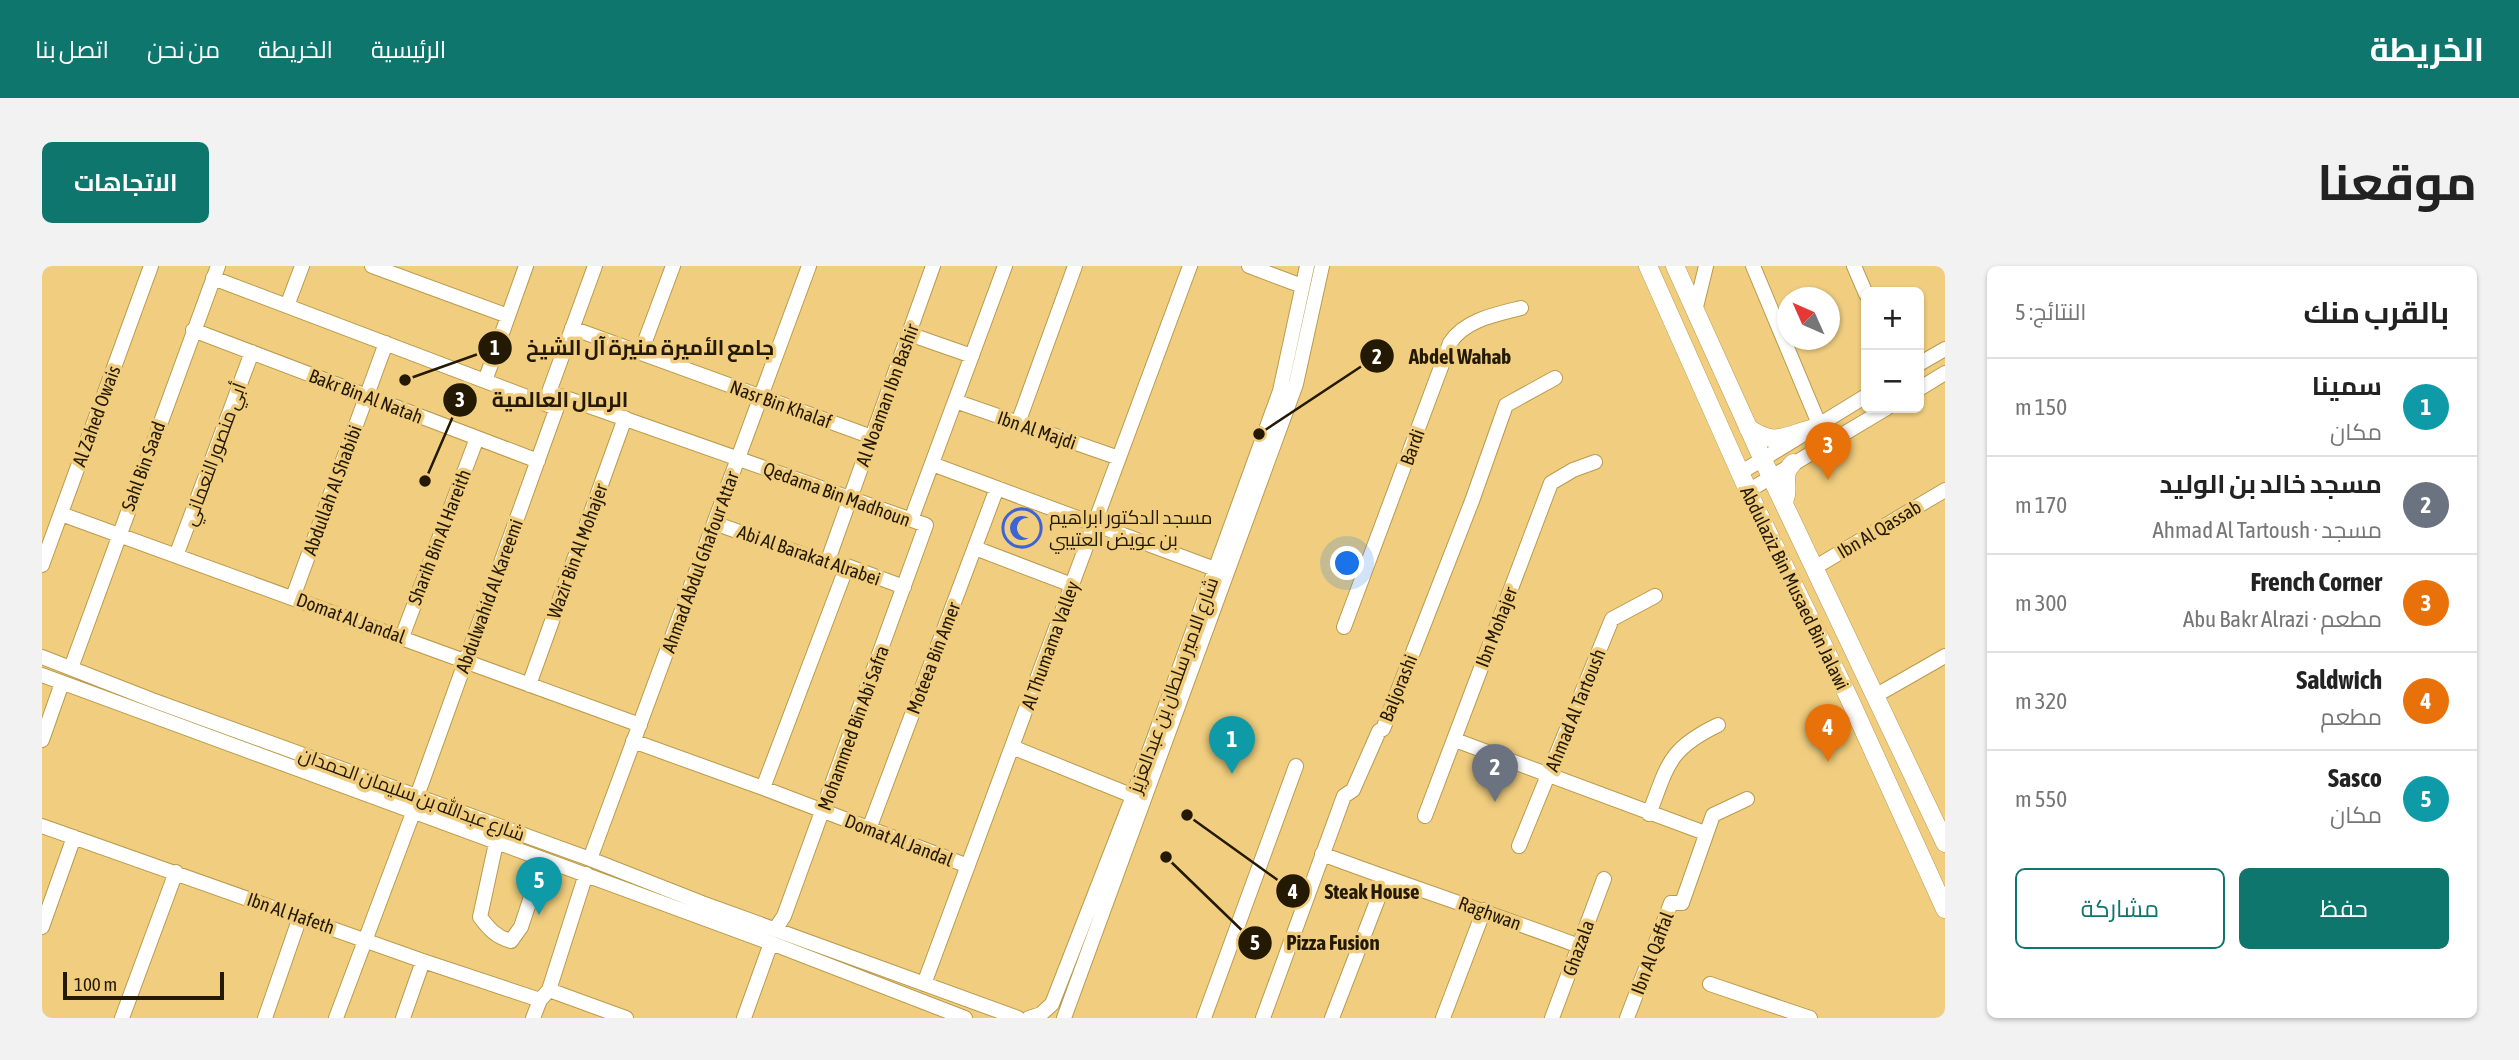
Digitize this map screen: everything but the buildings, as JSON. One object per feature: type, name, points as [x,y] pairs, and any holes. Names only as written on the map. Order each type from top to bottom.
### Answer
[{"type":"main road","name":"Abdulaziz Bin Musaed Bin Jalawi","points":[[1648,266],[1748,491],[1849,698],[1945,909]]},
{"type":"main road","name":"Abdulaziz Bin Musaed Bin Jalawi","points":[[1675,266],[1770,477],[1945,843]]},
{"type":"main road","points":[[1748,428],[1763,438],[1775,440],[1815,427]]},
{"type":"main road","points":[[1783,502],[1787,494],[1785,477],[1793,463]]},
{"type":"street","name":"Al Zahed Owais","points":[[42,565],[151,266]]},
{"type":"street","points":[[287,306],[302,266]]},
{"type":"street","points":[[372,266],[508,316]]},
{"type":"street","points":[[485,381],[526,266]]},
{"type":"street","name":"Abdulwahid Al Kareemi","points":[[418,796],[538,461],[572,328],[595,266]]},
{"type":"street","points":[[641,352],[673,266]]},
{"type":"street","name":"Ahmad Abdul Ghafour Attar","points":[[590,859],[809,266]]},
{"type":"street","name":"Al Noaman Ibn Bashir","points":[[827,563],[933,266]]},
{"type":"street","points":[[911,520],[1005,266]]},
{"type":"street","points":[[1018,423],[1074,266]]},
{"type":"street","name":"Al Thumama Valley","points":[[924,984],[1190,266]]},
{"type":"street","points":[[1249,266],[1303,286]]},
{"type":"street","name":"شارع الامير سلطان بن عبدالعزيز","points":[[1042,1013],[1133,796],[1280,391],[1307,266]]},
{"type":"street","points":[[1063,1018],[1296,384],[1322,266]]},
{"type":"street","points":[[1695,311],[1706,266]]},
{"type":"street","points":[[1754,266],[1815,427]]},
{"type":"street","points":[[1854,266],[1863,287]]},
{"type":"street","name":"Qedama Bin Madhoun","points":[[216,272],[287,306],[485,381],[625,418],[926,525]]},
{"type":"street","name":"Sahl Bin Saad","points":[[71,668],[216,272]]},
{"type":"street","name":"Bardi","points":[[1344,627],[1450,343],[1457,332],[1472,324],[1521,308]]},
{"type":"street","name":"Nasr Bin Khalaf","points":[[572,328],[872,437]]},
{"type":"street","name":"Bakr Bin Al Natah","points":[[193,330],[538,461]]},
{"type":"street","points":[[909,334],[972,356]]},
{"type":"street","name":"Abdullah Al Shabibi","points":[[293,597],[386,343]]},
{"type":"street","points":[[1924,361],[1945,349]]},
{"type":"street","name":"أبي منصور النعماني","points":[[176,556],[252,352]]},
{"type":"street","points":[[1924,386],[1945,373]]},
{"type":"street","name":"Baljorashi","points":[[1263,1018],[1344,796],[1353,790],[1378,731],[1383,729],[1472,502],[1506,405],[1555,378]]},
{"type":"street","points":[[1740,473],[1861,399]]},
{"type":"street","name":"Ibn Al Majdi","points":[[955,401],[1119,458]]},
{"type":"street","points":[[1748,491],[1878,413]]},
{"type":"street","name":"Wazir Bin Al Mohajer","points":[[528,685],[625,418]]},
{"type":"street","name":"Sharih Bin Al Hareith","points":[[402,637],[477,438]]},
{"type":"street","name":"Ibn Mohajer","points":[[1425,816],[1551,483],[1595,462]]},
{"type":"street","points":[[932,464],[1215,569]]},
{"type":"street","name":"Moteea Bin Amer","points":[[869,829],[997,488]]},
{"type":"street","name":"Ibn Al Qassab","points":[[1814,568],[1945,490]]},
{"type":"street","name":"Domat Al Jandal","points":[[61,514],[640,725]]},
{"type":"street","name":"Abi Al Barakat Alrabei","points":[[714,523],[904,587]]},
{"type":"street","name":"Mohammed Bin Abi Safra","points":[[776,928],[784,916],[926,525]]},
{"type":"street","points":[[975,548],[1072,585]]},
{"type":"street","points":[[763,788],[847,566]]},
{"type":"street","name":"Ahmad Al Tartoush","points":[[1519,846],[1612,619],[1656,596]]},
{"type":"street","points":[[1875,696],[1945,656]]},
{"type":"street","name":"شارع عبدالله بن سليمان الحمدان","points":[[42,657],[152,700],[1018,1018]]},
{"type":"street","name":"شارع عبدالله بن سليمان الحمدان","points":[[42,675],[543,861],[586,874],[965,1018]]},
{"type":"street","points":[[42,740],[62,683]]},
{"type":"street","points":[[1649,814],[1671,759],[1685,743],[1718,725]]},
{"type":"street","points":[[1455,740],[1705,834]]},
{"type":"street","name":"Domat Al Jandal","points":[[634,741],[968,866]]},
{"type":"street","points":[[1012,747],[1133,796]]},
{"type":"street","points":[[1204,1018],[1296,766]]},
{"type":"street","name":"Ibn Al Qaffal","points":[[1627,1018],[1671,903],[1682,904],[1713,815],[1747,799]]},
{"type":"street","points":[[336,1018],[413,813]]},
{"type":"street","name":"Ibn Al Hafeth","points":[[42,826],[423,961],[626,1018]]},
{"type":"street","points":[[42,927],[74,837]]},
{"type":"street","points":[[496,843],[480,917],[491,931],[501,938],[511,941],[521,927],[543,861]]},
{"type":"street","name":"Raghwan","points":[[1322,854],[1579,946]]},
{"type":"street","points":[[122,1018],[176,872]]},
{"type":"street","points":[[533,1018],[544,995],[586,874]]},
{"type":"street","points":[[1332,1018],[1386,878]]},
{"type":"street","name":"Ghazala","points":[[1552,1018],[1604,879]]},
{"type":"street","points":[[1443,1018],[1484,910]]},
{"type":"street","points":[[265,1018],[300,917]]},
{"type":"street","points":[[744,1018],[771,943]]},
{"type":"street","points":[[403,1018],[423,961]]},
{"type":"street","points":[[1710,984],[1810,1018]]},
{"type":"place","name":"جامع الأميرة منيرة آل الشيخ","points":[[405,380]]},
{"type":"place","name":"Abdel Wahab","points":[[1259,434]]},
{"type":"place","name":"French Corner","points":[[1828,480]]},
{"type":"place","name":"الرمال العالمية","points":[[425,481]]},
{"type":"place","name":"مسجد الدكتور ابراهيم بن عويض العتيبي","points":[[1022,528]]},
{"type":"place","name":"Saldwich","points":[[1828,762]]},
{"type":"place","name":"سمينا","points":[[1232,774]]},
{"type":"place","name":"مسجد خالد بن الوليد","points":[[1495,802]]},
{"type":"place","name":"Steak House","points":[[1187,815]]},
{"type":"place","name":"Pizza Fusion","points":[[1166,857]]},
{"type":"place","name":"Sasco","points":[[539,915]]}]
